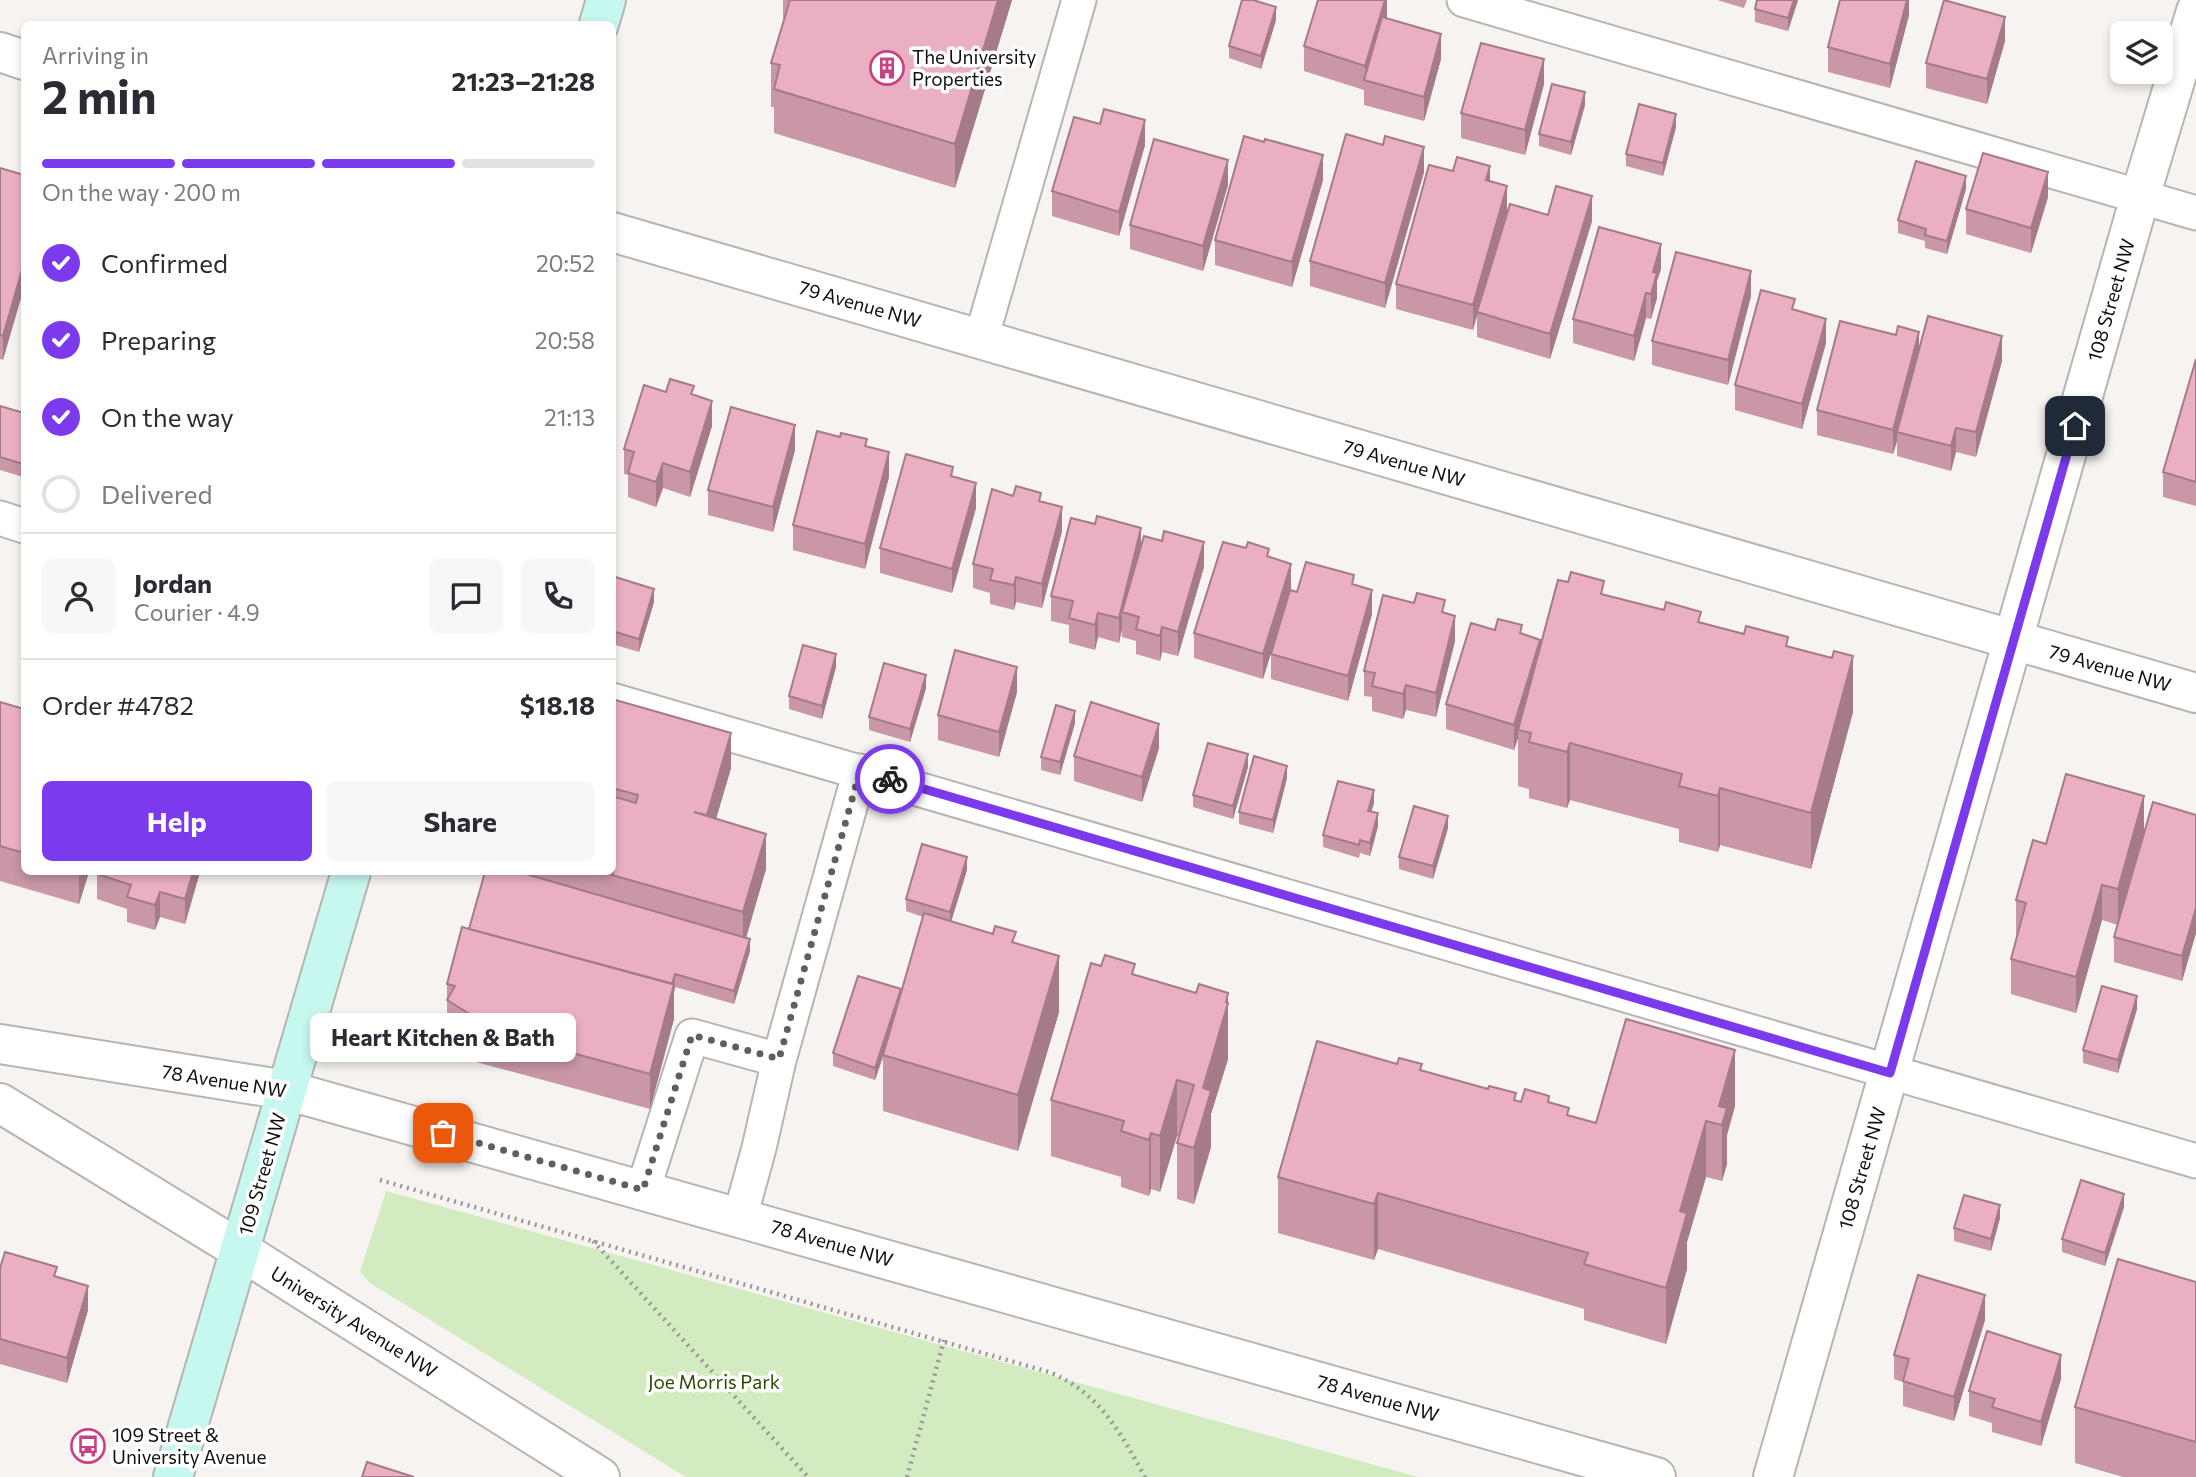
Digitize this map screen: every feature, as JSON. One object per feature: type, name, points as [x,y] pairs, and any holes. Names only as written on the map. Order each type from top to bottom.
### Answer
[{"type":"main road","points":[[601,21],[607,0]]},
{"type":"main road","name":"109 Street NW","points":[[173,1477],[350,875]]},
{"type":"street","name":"108 Street NW","points":[[1773,1477],[2140,197],[2196,11]]},
{"type":"street","points":[[0,52],[21,59]]},
{"type":"street","name":"79 Avenue NW","points":[[616,233],[2196,693]]},
{"type":"street","name":"78 Avenue NW","points":[[0,1044],[286,1090],[1656,1477]]},
{"type":"street","name":"University Avenue NW","points":[[0,1103],[240,1250],[600,1477]]},
{"type":"lane","points":[[981,340],[1079,0]]},
{"type":"lane","points":[[1464,0],[2196,213]]},
{"type":"lane","points":[[0,518],[21,525]]},
{"type":"lane","points":[[616,701],[2196,1161]]},
{"type":"lane","points":[[740,1217],[779,1059],[860,771]]},
{"type":"lane","points":[[643,1190],[692,1035],[779,1059]]},
{"type":"path","points":[[380,1180],[1031,1365],[1065,1378],[1102,1408],[1118,1428],[1145,1477]]},
{"type":"path","points":[[592,1241],[808,1477]]},
{"type":"path","points":[[907,1477],[944,1340]]},
{"type":"green space","name":"Joe Morris Park","points":[[386,1191],[1418,1477],[686,1477],[370,1283],[360,1272]]},
{"type":"building","name":"The University Properties","points":[[790,0],[998,0],[955,144],[774,89],[780,65],[771,63]]},
{"type":"building","points":[[1242,0],[1253,0],[1276,7],[1261,56],[1229,46]]},
{"type":"building","points":[[1318,0],[1385,0],[1365,66],[1304,46]]},
{"type":"building","points":[[1757,0],[1794,0],[1788,18],[1755,9]]},
{"type":"building","points":[[1840,0],[1907,0],[1890,64],[1828,47]]},
{"type":"building","points":[[1944,0],[2005,17],[1987,79],[1926,63]]},
{"type":"building","points":[[1382,17],[1441,34],[1424,97],[1364,80]]},
{"type":"building","points":[[1481,43],[1544,59],[1525,130],[1461,113]]},
{"type":"building","points":[[1552,84],[1585,92],[1571,142],[1539,134]]},
{"type":"building","points":[[1639,104],[1676,114],[1663,163],[1626,154]]},
{"type":"building","points":[[1104,109],[1145,120],[1119,212],[1052,191],[1074,117],[1100,124]]},
{"type":"building","points":[[1346,134],[1383,145],[1385,136],[1424,147],[1385,283],[1310,261]]},
{"type":"building","points":[[1244,136],[1323,155],[1292,262],[1215,240]]},
{"type":"building","points":[[1154,139],[1228,160],[1203,246],[1130,225]]},
{"type":"building","points":[[1983,153],[2048,172],[2031,228],[1966,209]]},
{"type":"building","points":[[1457,157],[1490,166],[1486,180],[1507,186],[1473,305],[1396,284],[1429,165],[1453,171]]},
{"type":"building","points":[[1916,161],[1966,176],[1947,241],[1925,235],[1926,229],[1898,220]]},
{"type":"building","points":[[0,168],[21,174],[21,273],[3,336],[0,335]]},
{"type":"building","points":[[1556,186],[1592,196],[1550,334],[1477,312],[1510,204],[1548,215]]},
{"type":"building","points":[[1599,227],[1661,244],[1653,272],[1657,273],[1651,294],[1646,293],[1634,336],[1573,319]]},
{"type":"building","points":[[1676,252],[1751,271],[1728,360],[1652,341]]},
{"type":"building","points":[[1761,290],[1795,299],[1792,309],[1826,319],[1802,404],[1735,385]]},
{"type":"building","points":[[1928,316],[2002,336],[1976,432],[1956,428],[1951,446],[1897,432]]},
{"type":"building","points":[[1840,321],[1896,335],[1898,326],[1919,332],[1893,430],[1817,410]]},
{"type":"building","points":[[2196,359],[2196,482],[2163,472]]},
{"type":"building","points":[[670,379],[694,386],[691,394],[712,401],[690,472],[663,463],[656,482],[628,473],[634,452],[624,449],[644,385],[666,392]]},
{"type":"building","points":[[0,406],[21,412],[21,463],[0,457]]},
{"type":"building","points":[[731,407],[795,425],[773,507],[708,490]]},
{"type":"building","points":[[817,431],[840,437],[841,433],[867,439],[865,446],[889,452],[865,544],[793,525]]},
{"type":"building","points":[[906,454],[953,467],[951,476],[976,483],[952,569],[880,548]]},
{"type":"building","points":[[1016,486],[1041,493],[1039,501],[1062,507],[1042,584],[1016,577],[1014,585],[990,580],[993,569],[973,564],[992,489],[1013,496]]},
{"type":"building","points":[[1097,516],[1141,528],[1119,618],[1098,613],[1095,625],[1069,618],[1073,601],[1051,596],[1071,518],[1095,524]]},
{"type":"building","points":[[1164,531],[1204,542],[1178,632],[1162,627],[1160,636],[1136,629],[1139,617],[1122,612],[1144,536],[1162,541]]},
{"type":"building","points":[[1223,542],[1246,548],[1248,542],[1269,549],[1267,556],[1291,564],[1263,654],[1194,633]]},
{"type":"building","points":[[1306,562],[1354,575],[1352,584],[1372,590],[1348,676],[1271,654],[1290,590],[1297,592]]},
{"type":"building","points":[[1571,572],[1604,581],[1601,594],[1664,610],[1666,602],[1701,612],[1698,622],[1744,634],[1746,626],[1788,637],[1786,646],[1832,658],[1834,651],[1853,656],[1811,813],[1720,788],[1718,796],[1679,786],[1682,774],[1570,743],[1567,752],[1529,742],[1531,733],[1518,730],[1558,580],[1568,582]]},
{"type":"building","points":[[616,577],[654,589],[639,639],[616,632]]},
{"type":"building","points":[[1417,593],[1445,600],[1442,612],[1455,616],[1436,693],[1406,685],[1403,694],[1372,686],[1375,673],[1364,671],[1383,595],[1414,603]]},
{"type":"building","points":[[1498,619],[1522,625],[1520,633],[1540,640],[1514,725],[1446,704],[1471,623],[1495,630]]},
{"type":"building","points":[[803,645],[836,654],[822,706],[789,696]]},
{"type":"building","points":[[955,650],[1017,667],[999,732],[938,715]]},
{"type":"building","points":[[884,663],[926,675],[910,729],[869,717]]},
{"type":"building","points":[[616,700],[731,733],[707,815],[694,812],[766,834],[743,912],[612,875],[616,875],[616,797],[636,803],[638,795],[616,789]]},
{"type":"building","points":[[0,702],[21,708],[21,852],[0,846]]},
{"type":"building","points":[[1091,702],[1159,724],[1142,777],[1074,756]]},
{"type":"building","points":[[1056,705],[1075,711],[1060,762],[1041,757]]},
{"type":"building","points":[[1208,743],[1248,754],[1233,806],[1193,795]]},
{"type":"building","points":[[1254,756],[1287,766],[1273,820],[1239,812]]},
{"type":"building","points":[[2066,774],[2144,796],[2118,889],[2102,885],[2076,977],[2011,959],[2026,903],[2016,900],[2033,840],[2046,844]]},
{"type":"building","points":[[1338,781],[1374,790],[1368,811],[1378,813],[1370,843],[1360,840],[1359,845],[1323,835]]},
{"type":"building","points":[[2153,802],[2196,815],[2196,908],[2182,956],[2114,937]]},
{"type":"building","points":[[1414,806],[1448,816],[1433,866],[1399,857]]},
{"type":"building","points":[[922,844],[967,857],[950,912],[906,899]]},
{"type":"building","points":[[100,875],[192,875],[185,899],[160,892],[155,905],[127,897],[131,885]]},
{"type":"building","points":[[484,875],[529,875],[750,939],[734,991],[675,974],[672,984],[469,929]]},
{"type":"building","points":[[924,913],[993,934],[995,926],[1016,932],[1012,942],[1059,956],[1018,1095],[883,1055]]},
{"type":"building","points":[[462,927],[674,984],[650,1074],[465,1024],[468,1013],[447,1000],[455,986],[447,984]]},
{"type":"building","points":[[1105,955],[1135,964],[1132,974],[1196,993],[1199,984],[1228,993],[1228,1003],[1203,1088],[1211,1091],[1194,1148],[1177,1143],[1194,1085],[1177,1080],[1160,1136],[1151,1133],[1149,1140],[1121,1131],[1124,1121],[1051,1100],[1091,963],[1101,966]]},
{"type":"building","points":[[858,976],[901,989],[875,1068],[833,1053]]},
{"type":"building","points":[[2102,986],[2137,996],[2118,1060],[2083,1050]]},
{"type":"building","points":[[1626,1019],[1735,1050],[1719,1106],[1727,1108],[1722,1125],[1706,1121],[1680,1211],[1687,1213],[1666,1288],[1584,1264],[1588,1253],[1378,1193],[1374,1204],[1278,1177],[1317,1041],[1397,1064],[1399,1058],[1422,1064],[1420,1070],[1488,1089],[1489,1086],[1516,1093],[1514,1100],[1521,1102],[1525,1089],[1549,1096],[1548,1102],[1569,1108],[1567,1115],[1596,1123]]},
{"type":"building","points":[[2081,1180],[2124,1194],[2105,1253],[2062,1239]]},
{"type":"building","points":[[1964,1195],[2000,1205],[1991,1239],[1954,1228]]},
{"type":"building","points":[[5,1252],[57,1267],[54,1276],[88,1286],[67,1358],[0,1339],[0,1268]]},
{"type":"building","points":[[2118,1259],[2196,1282],[2196,1442],[2075,1407]]},
{"type":"building","points":[[1918,1275],[1985,1295],[1954,1397],[1903,1381],[1909,1359],[1894,1355]]},
{"type":"building","points":[[1987,1331],[2061,1355],[2041,1422],[1992,1407],[1995,1399],[1969,1391]]},
{"type":"building","points":[[367,1462],[414,1477],[362,1477]]},
{"type":"way so far","points":[[443,1133],[643,1190],[692,1035],[779,1059],[860,771],[890,779]]},
{"type":"place","name":"The University Properties","points":[[887,68]]},
{"type":"place","name":"Heart Kitchen & Bath","points":[[443,1133]]},
{"type":"place","name":"109 Street & University Avenue","points":[[88,1446]]},
{"type":"route","points":[[890,779],[1890,1073],[2075,426]]}]
